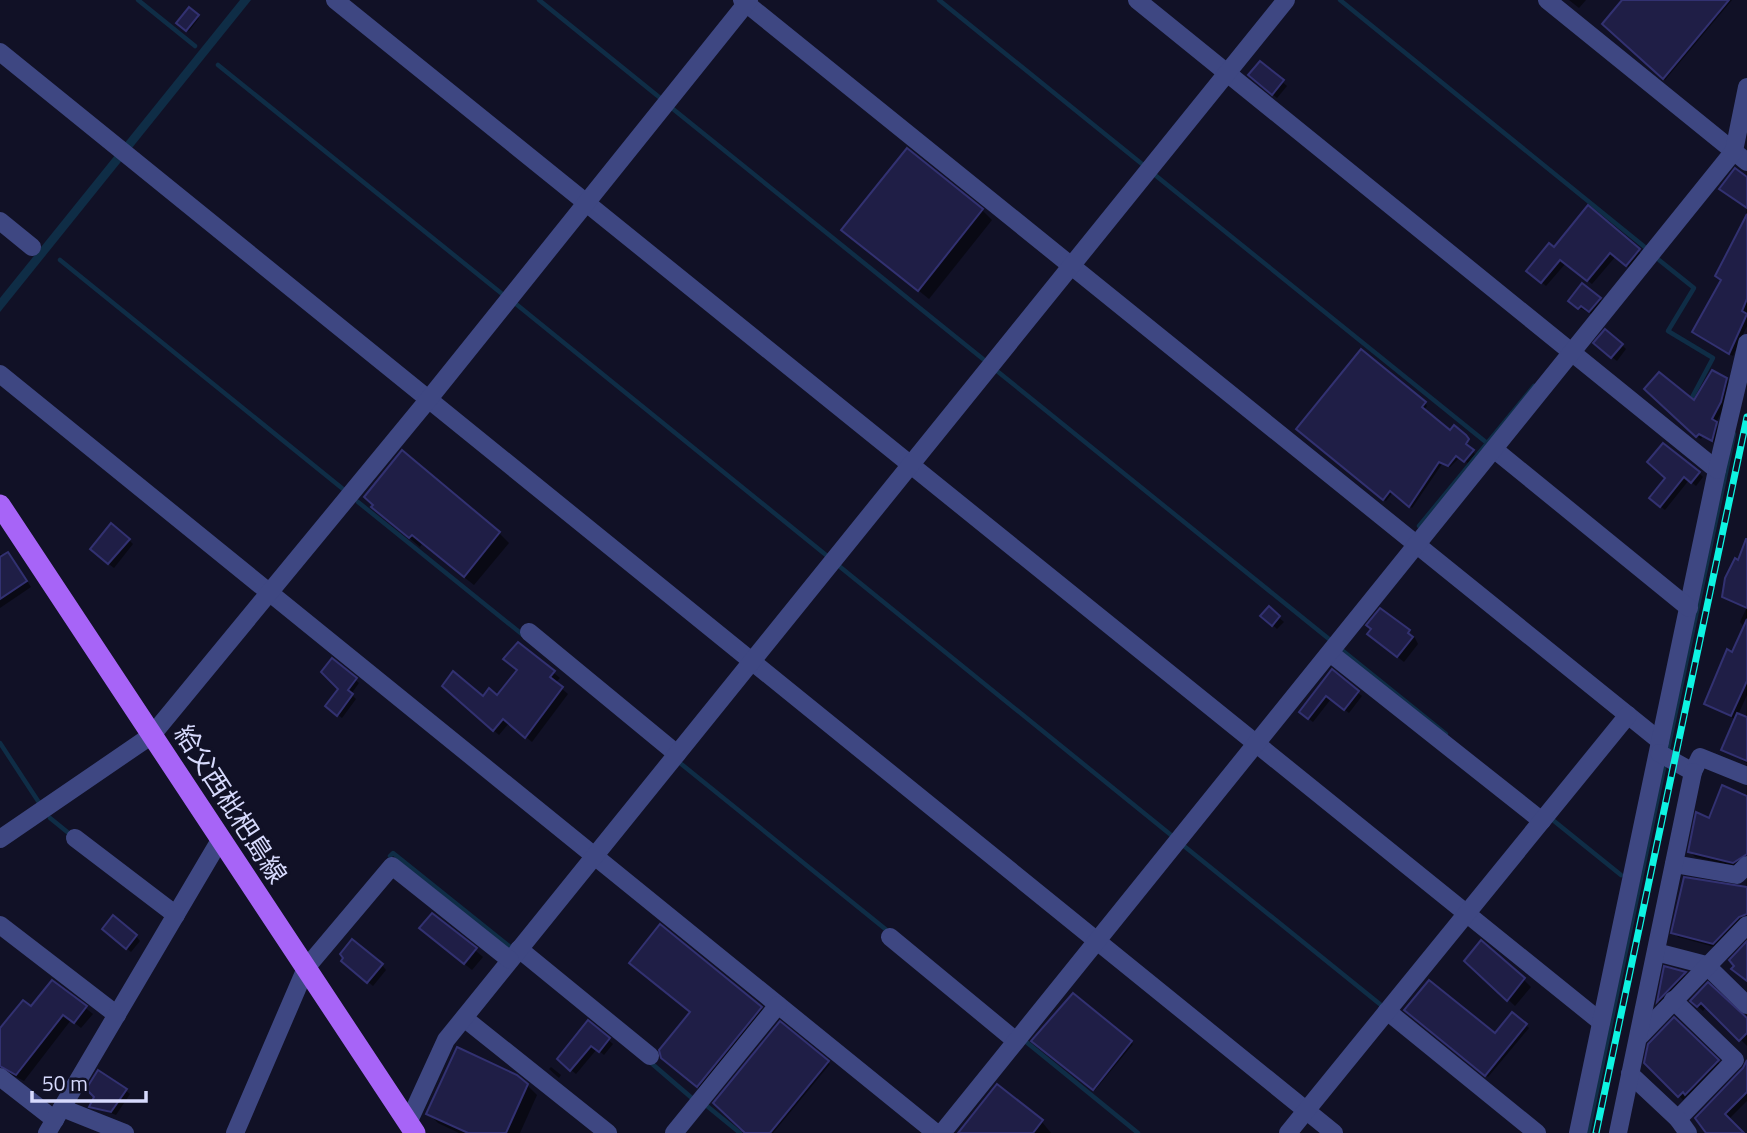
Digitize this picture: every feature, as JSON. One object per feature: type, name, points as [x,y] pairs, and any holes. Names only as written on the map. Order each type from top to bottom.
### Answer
[{"type":"main road","name":"給父西枇杷島線","points":[[0,505],[412,1128]]},
{"type":"street","points":[[335,0],[1601,1022]]},
{"type":"street","points":[[1137,0],[1717,470]]},
{"type":"street","points":[[412,1128],[446,1040],[1070,264],[1286,0]]},
{"type":"street","points":[[1547,0],[1740,156]]},
{"type":"street","points":[[0,839],[152,735],[428,400],[746,1],[1628,715],[1659,747],[1693,772]]},
{"type":"street","points":[[0,52],[1334,1133]]},
{"type":"street","points":[[942,1133],[1573,354],[1740,156],[1747,87]]},
{"type":"street","points":[[0,221],[32,247]]},
{"type":"street","points":[[1578,1133],[1717,470],[1747,343]]},
{"type":"street","points":[[0,374],[936,1133]]},
{"type":"street","points":[[1495,450],[1689,608]]},
{"type":"street","points":[[529,632],[677,754]]},
{"type":"street","points":[[1330,653],[1542,821]]},
{"type":"street","points":[[1289,1133],[1628,715]]},
{"type":"street","points":[[1618,1133],[1693,772],[1700,757],[1747,776]]},
{"type":"street","points":[[75,838],[176,915]]},
{"type":"street","points":[[54,1121],[220,840]]},
{"type":"street","points":[[1674,864],[1737,876],[1747,865]]},
{"type":"street","points":[[235,1133],[306,968],[392,866],[650,1056]]},
{"type":"street","points":[[0,925],[117,1015]]},
{"type":"street","points":[[1638,1037],[1747,925]]},
{"type":"street","points":[[890,937],[1016,1041]]},
{"type":"street","points":[[1656,952],[1706,965],[1747,1005]]},
{"type":"street","points":[[1630,1074],[1683,1126],[1735,1060],[1673,1000]]},
{"type":"street","points":[[674,1133],[778,1005]]},
{"type":"street","points":[[1387,1011],[1537,1133]]},
{"type":"street","points":[[464,1018],[608,1133]]},
{"type":"street","points":[[0,1077],[54,1121],[125,1133]]},
{"type":"water","points":[[240,0],[251,0],[0,312],[0,298]]},
{"type":"building","points":[[1622,0],[1729,0],[1663,79],[1602,24]]},
{"type":"building","points":[[189,7],[199,15],[186,31],[176,23]]},
{"type":"building","points":[[1260,61],[1284,80],[1272,95],[1248,75]]},
{"type":"building","points":[[907,148],[983,209],[918,291],[841,230]]},
{"type":"building","points":[[1735,168],[1747,177],[1747,208],[1719,189]]},
{"type":"building","points":[[1588,205],[1640,249],[1626,266],[1610,253],[1587,281],[1560,260],[1541,283],[1526,271],[1549,243],[1554,247]]},
{"type":"building","points":[[1747,214],[1747,299],[1742,311],[1747,314],[1729,354],[1692,332],[1721,280],[1715,276]]},
{"type":"building","points":[[1582,283],[1601,298],[1589,312],[1581,306],[1578,309],[1568,301]]},
{"type":"building","points":[[1605,329],[1623,344],[1611,358],[1593,343]]},
{"type":"building","points":[[1361,349],[1426,402],[1422,407],[1450,430],[1454,425],[1466,435],[1469,439],[1466,444],[1474,450],[1464,462],[1456,456],[1448,466],[1439,462],[1409,507],[1390,491],[1383,500],[1296,429]]},
{"type":"building","points":[[1712,370],[1727,378],[1721,402],[1712,419],[1717,422],[1712,441],[1699,434],[1696,437],[1644,389],[1659,372],[1694,400]]},
{"type":"building","points":[[1663,443],[1700,472],[1691,483],[1684,477],[1660,507],[1649,498],[1665,478],[1647,462]]},
{"type":"building","points":[[402,450],[500,532],[464,577],[412,535],[409,538],[371,507],[373,505],[364,497]]},
{"type":"building","points":[[111,523],[130,539],[108,564],[90,549]]},
{"type":"building","points":[[1746,539],[1747,608],[1722,597],[1725,578],[1735,558],[1738,560]]},
{"type":"building","points":[[8,552],[27,581],[0,599],[0,557]]},
{"type":"building","points":[[1269,606],[1280,616],[1272,626],[1260,616]]},
{"type":"building","points":[[1380,608],[1410,630],[1408,633],[1413,637],[1397,657],[1367,634],[1371,629],[1366,625]]},
{"type":"building","points":[[1747,619],[1747,681],[1731,716],[1704,704],[1727,649],[1732,652]]},
{"type":"building","points":[[518,642],[555,671],[550,677],[563,687],[525,738],[503,719],[493,731],[442,686],[453,671],[483,696],[489,688],[497,695],[517,670],[503,659]]},
{"type":"building","points":[[332,658],[357,678],[348,690],[353,694],[337,716],[325,706],[338,689],[321,672]]},
{"type":"building","points":[[1332,669],[1359,691],[1344,710],[1326,696],[1308,719],[1299,712]]},
{"type":"building","points":[[1737,713],[1747,717],[1747,761],[1721,750]]},
{"type":"building","points":[[1722,785],[1747,796],[1747,854],[1733,863],[1688,852],[1696,812],[1709,818]]},
{"type":"building","points":[[1684,877],[1747,887],[1747,914],[1739,917],[1713,944],[1671,933]]},
{"type":"building","points":[[432,913],[477,948],[464,964],[419,928]]},
{"type":"building","points":[[113,915],[137,935],[126,949],[102,929]]},
{"type":"building","points":[[660,924],[762,1007],[697,1087],[661,1058],[659,1050],[690,1012],[629,963]]},
{"type":"building","points":[[352,939],[383,964],[367,983],[341,961],[343,958],[340,954]]},
{"type":"building","points":[[1481,940],[1525,978],[1507,1001],[1464,961]]},
{"type":"building","points":[[1747,941],[1747,981],[1731,969],[1734,966],[1729,960]]},
{"type":"building","points":[[1664,966],[1686,972],[1657,1002]]},
{"type":"building","points":[[52,980],[87,1006],[74,1023],[63,1015],[16,1075],[0,1066],[0,1028],[23,1000],[31,1006]]},
{"type":"building","points":[[1429,980],[1495,1033],[1512,1012],[1527,1024],[1485,1076],[1404,1010]]},
{"type":"building","points":[[1708,982],[1747,1018],[1747,1033],[1739,1041],[1701,1003],[1697,1007],[1690,1001]]},
{"type":"building","points":[[1073,993],[1132,1041],[1093,1090],[1031,1041]]},
{"type":"building","points":[[1674,1017],[1719,1060],[1685,1095],[1683,1092],[1678,1097],[1644,1063],[1648,1044]]},
{"type":"building","points":[[588,1020],[610,1038],[599,1052],[591,1046],[570,1071],[557,1059]]},
{"type":"building","points":[[780,1021],[829,1061],[770,1133],[745,1133],[713,1103]]},
{"type":"building","points":[[457,1047],[517,1075],[528,1084],[506,1133],[468,1133],[426,1114]]},
{"type":"building","points":[[1747,1060],[1747,1092],[1725,1114],[1744,1133],[1706,1133],[1695,1118],[1743,1068]]},
{"type":"building","points":[[98,1070],[127,1089],[111,1112],[89,1107],[94,1097],[86,1089]]},
{"type":"building","points":[[997,1084],[1043,1120],[1033,1133],[958,1133]]},
{"type":"waterway","points":[[138,0],[195,46]]},
{"type":"waterway","points":[[539,0],[659,97]]},
{"type":"waterway","points":[[939,0],[1142,164]]},
{"type":"waterway","points":[[1340,0],[1646,248]]},
{"type":"waterway","points":[[218,65],[501,293]]},
{"type":"waterway","points":[[673,109],[983,359]]},
{"type":"waterway","points":[[1155,175],[1487,443]]},
{"type":"waterway","points":[[60,260],[343,489]]},
{"type":"waterway","points":[[1659,260],[1694,288],[1668,331],[1713,358],[1689,403]]},
{"type":"waterway","points":[[516,304],[826,555]]},
{"type":"waterway","points":[[997,371],[1329,639]]},
{"type":"waterway","points":[[1419,526],[1534,386]]},
{"type":"waterway","points":[[1668,749],[1734,434]]},
{"type":"waterway","points":[[358,502],[523,635]]},
{"type":"waterway","points":[[839,566],[1171,835]]},
{"type":"waterway","points":[[1343,651],[1446,734]]},
{"type":"waterway","points":[[0,743],[40,804]]},
{"type":"waterway","points":[[680,763],[889,932]]},
{"type":"waterway","points":[[1588,1133],[1665,763]]},
{"type":"waterway","points":[[50,818],[71,835]]},
{"type":"waterway","points":[[1554,821],[1621,875]]},
{"type":"waterway","points":[[1184,846],[1381,1005]]},
{"type":"waterway","points":[[390,856],[393,853],[509,946]]},
{"type":"waterway","points":[[1025,1041],[1138,1133]]},
{"type":"waterway","points":[[650,1062],[693,1099]]},
{"type":"waterway","points":[[707,1106],[740,1133]]},
{"type":"railway","points":[[1596,1133],[1747,417]]}]
